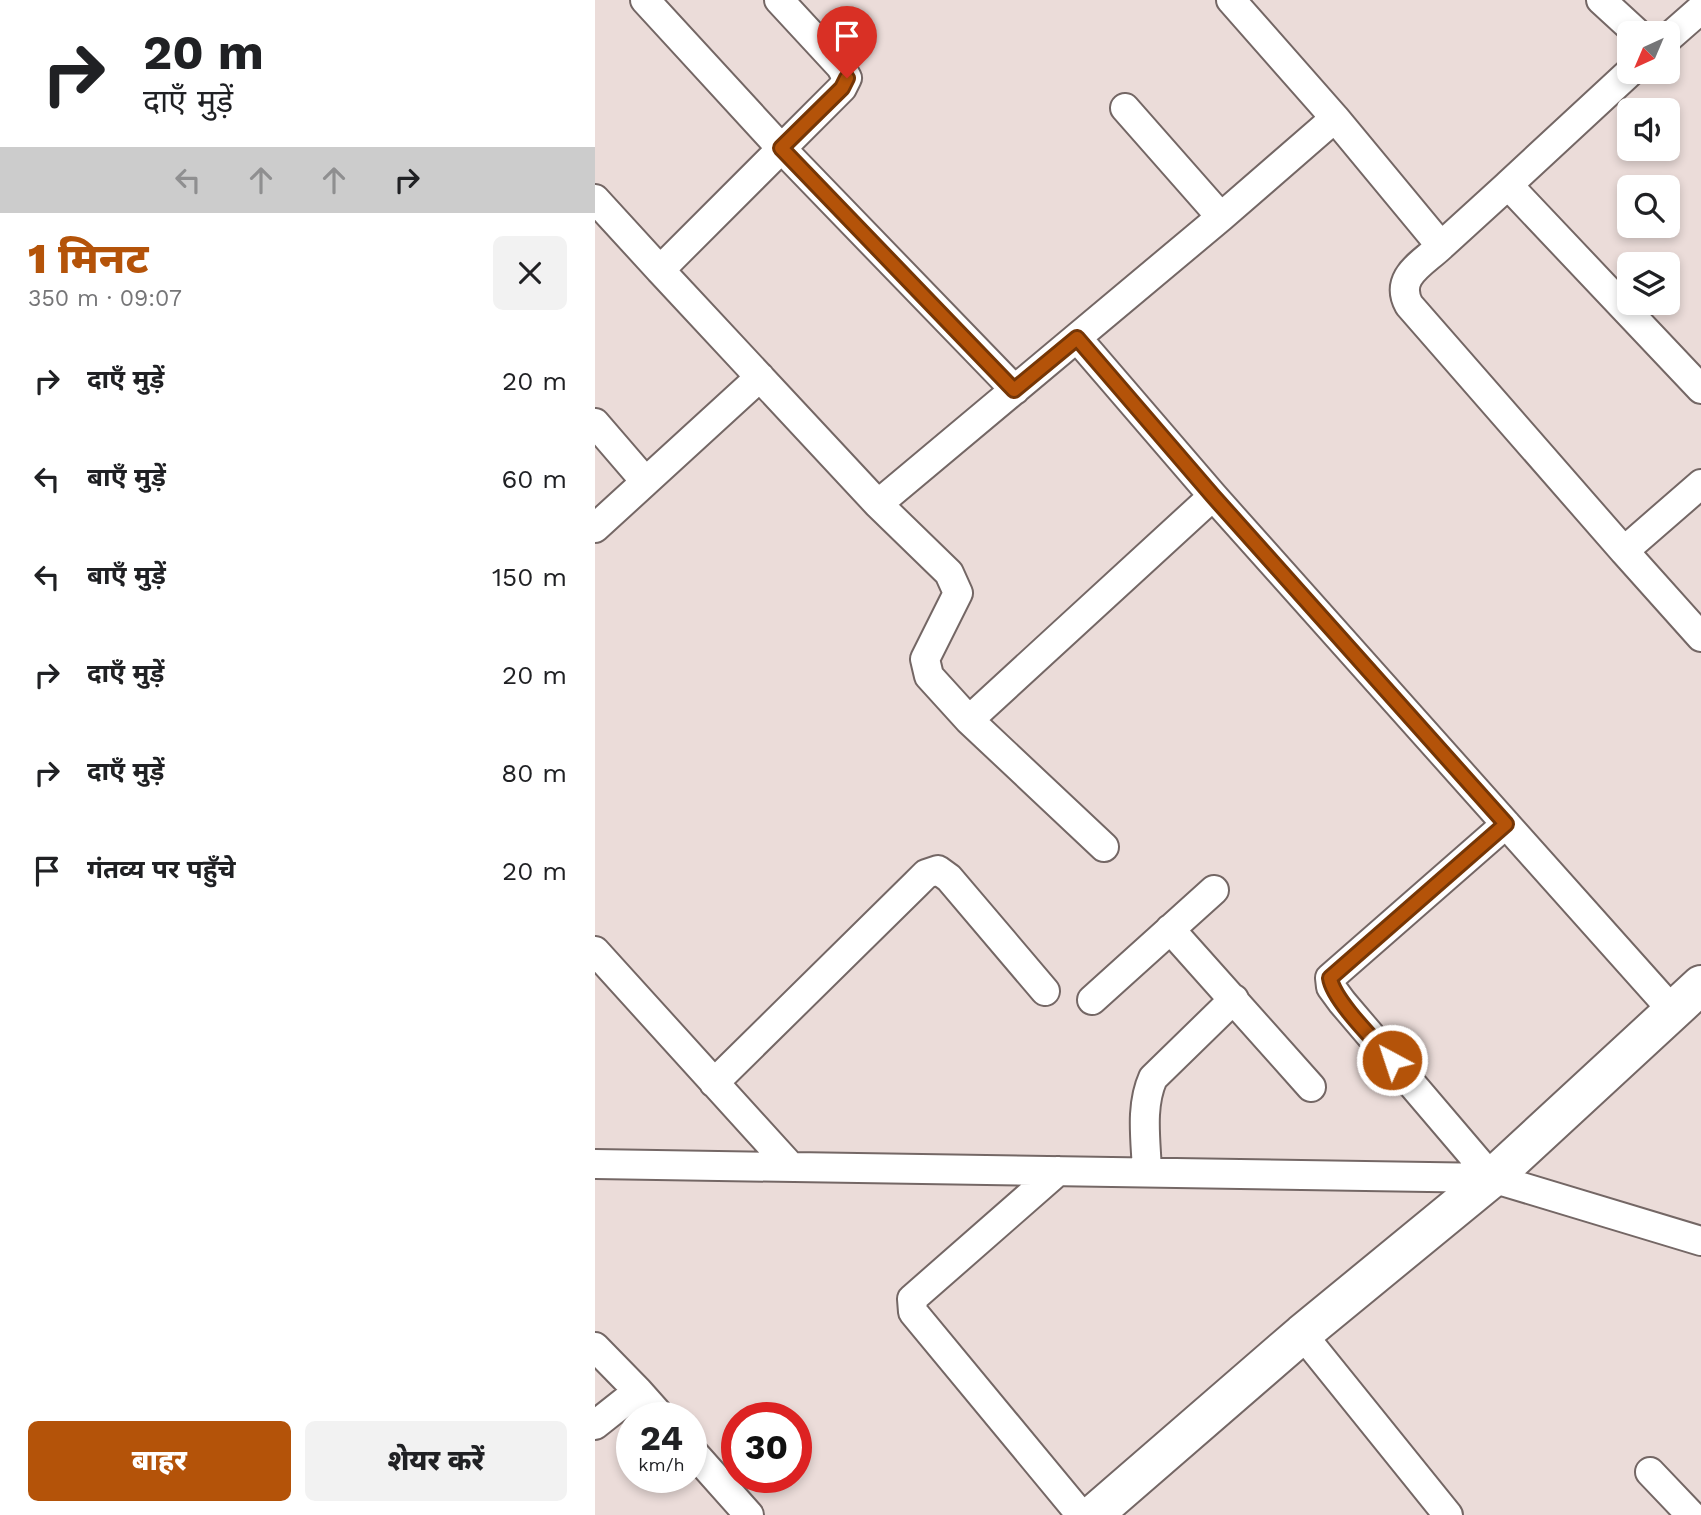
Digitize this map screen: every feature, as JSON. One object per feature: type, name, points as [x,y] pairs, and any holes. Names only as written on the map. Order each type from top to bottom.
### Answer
[{"type":"street","points":[[645,0],[781,148],[1014,390]]},
{"type":"street","points":[[660,270],[842,88],[847,78],[841,67],[779,0]]},
{"type":"street","points":[[1231,0],[1335,118],[1441,246]]},
{"type":"street","points":[[1601,0],[1624,21]]},
{"type":"street","points":[[1680,27],[1701,9]]},
{"type":"street","points":[[1617,84],[1406,278],[1403,293],[1409,305],[1701,637]]},
{"type":"street","points":[[1125,108],[1221,217]]},
{"type":"street","points":[[877,504],[1221,217],[1335,118]]},
{"type":"street","points":[[1508,185],[1701,389]]},
{"type":"street","points":[[595,199],[877,504],[949,573],[958,593],[925,659],[929,676],[969,720],[1104,847]]},
{"type":"street","points":[[1077,338],[1213,496],[1673,1011]]},
{"type":"street","points":[[595,528],[760,377]]},
{"type":"street","points":[[595,423],[645,481]]},
{"type":"street","points":[[1623,551],[1701,484]]},
{"type":"street","points":[[969,720],[1213,496]]},
{"type":"street","points":[[1492,1178],[1342,1002],[1331,987],[1330,978],[1506,824]]},
{"type":"street","points":[[714,1083],[926,874],[938,870],[949,878],[1045,991]]},
{"type":"street","points":[[1092,1000],[1214,890]]},
{"type":"street","points":[[1170,929],[1311,1087]]},
{"type":"street","points":[[595,951],[791,1167]]},
{"type":"street","points":[[1058,1171],[912,1299],[913,1312],[1095,1513],[1302,1334],[1492,1178],[1701,985]]},
{"type":"street","points":[[1147,1172],[1145,1107],[1146,1092],[1153,1078],[1234,999]]},
{"type":"street","points":[[595,1164],[1492,1178],[1701,1241]]},
{"type":"street","points":[[1302,1334],[1448,1515]]},
{"type":"street","points":[[595,1346],[648,1402]]},
{"type":"street","points":[[595,1425],[638,1391]]},
{"type":"street","points":[[707,1468],[749,1515]]},
{"type":"street","points":[[1650,1472],[1691,1515]]},
{"type":"route","points":[[847,78],[842,88],[781,148],[1014,390],[1077,338],[1213,496],[1506,824],[1330,978],[1331,987],[1342,1002],[1392,1060]]}]
